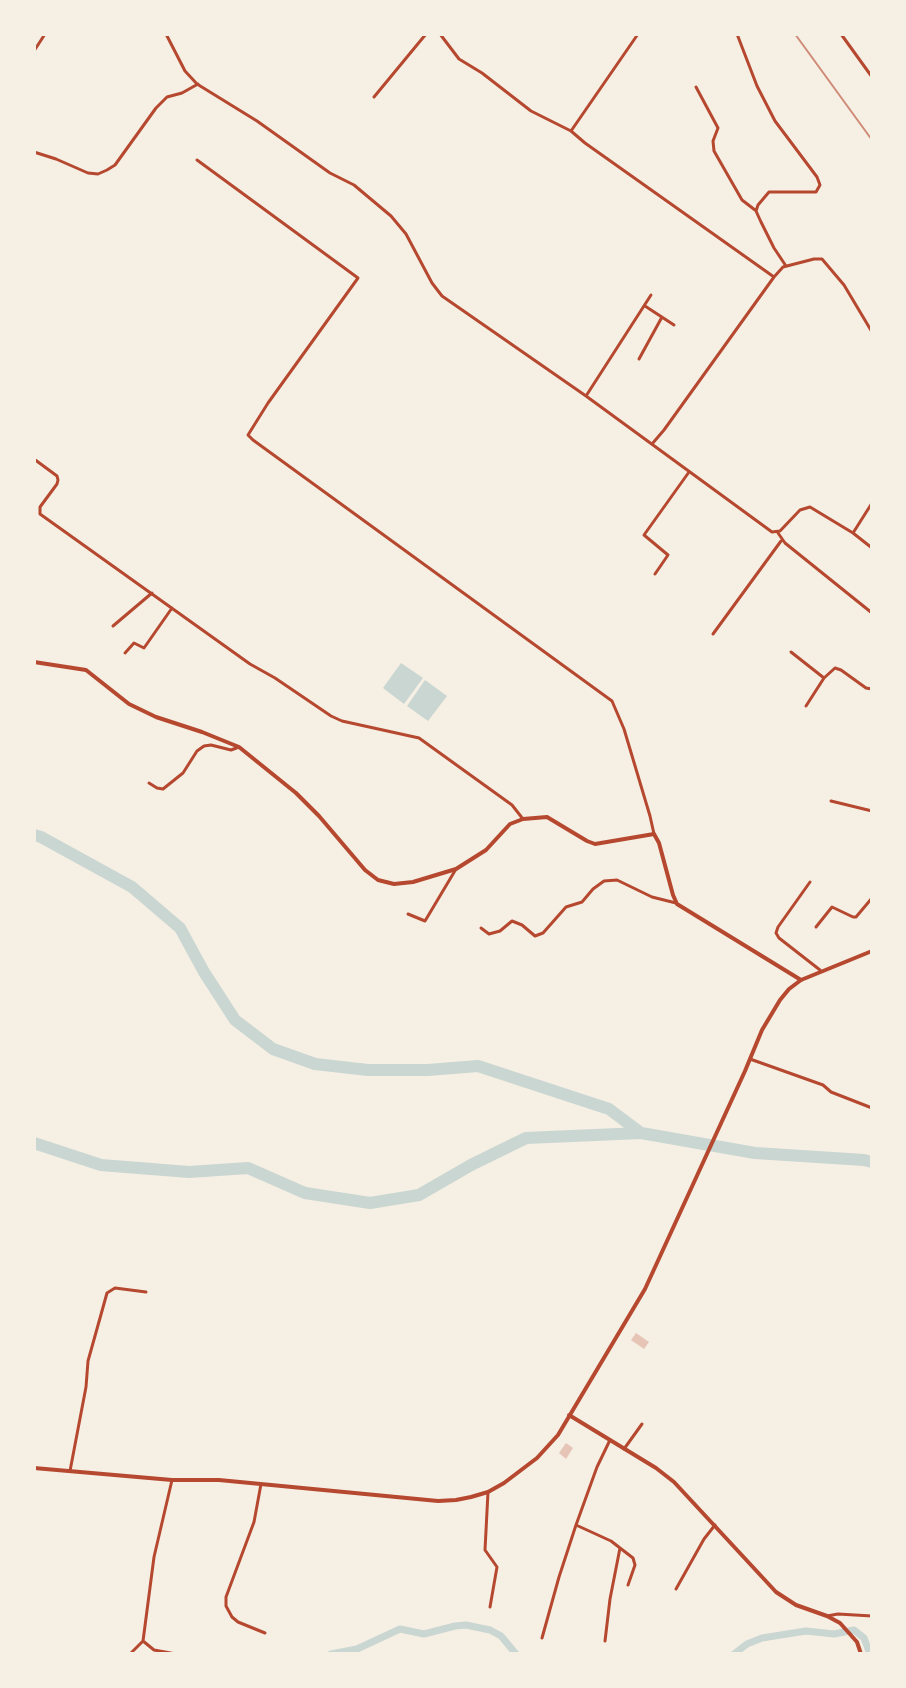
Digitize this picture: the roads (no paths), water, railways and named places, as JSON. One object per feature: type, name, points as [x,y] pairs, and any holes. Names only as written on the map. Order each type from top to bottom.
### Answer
[{"type":"main road","points":[[34,662],[86,670],[129,704],[239,747],[296,793],[365,870],[378,880],[394,884],[413,882],[456,869],[486,850],[510,824],[523,819],[547,817],[595,844],[654,834],[677,904],[801,980]]},
{"type":"main road","points":[[34,1468],[172,1480],[219,1480],[438,1501],[488,1492],[504,1483],[537,1458],[558,1435],[645,1289],[774,1009],[789,989],[801,980],[872,951]]},
{"type":"main road","points":[[569,1415],[674,1482],[776,1592],[796,1605],[827,1616],[845,1627],[857,1642],[861,1654]]},
{"type":"street","points":[[34,51],[45,34]]},
{"type":"street","points":[[374,97],[426,34]]},
{"type":"street","points":[[440,34],[459,59],[531,111],[571,131],[774,277]]},
{"type":"street","points":[[571,131],[638,34]]},
{"type":"street","points":[[737,34],[754,79],[775,121],[820,185],[816,192],[769,192],[756,211]]},
{"type":"street","points":[[841,34],[872,77]]},
{"type":"street","points":[[168,35],[185,71],[198,84],[330,173],[354,185],[386,211],[406,234],[442,296],[767,528],[777,532],[872,613]]},
{"type":"street","points":[[34,152],[98,174],[115,165],[167,97],[198,84]]},
{"type":"street","points":[[696,87],[718,128],[713,141],[714,151],[742,200],[756,211],[786,266]]},
{"type":"street","points":[[197,160],[358,278],[248,435],[612,701],[624,729],[654,834]]},
{"type":"street","points":[[652,444],[780,269],[818,258],[826,262],[844,285],[872,332]]},
{"type":"street","points":[[586,396],[651,295]]},
{"type":"street","points":[[645,306],[674,325]]},
{"type":"street","points":[[639,359],[662,317]]},
{"type":"street","points":[[34,459],[58,480],[40,507],[40,514],[250,664],[336,720],[419,738],[512,805],[523,819]]},
{"type":"street","points":[[655,574],[668,555],[644,535],[689,472]]},
{"type":"street","points":[[853,533],[872,503]]},
{"type":"street","points":[[777,532],[800,510],[810,507],[872,548]]},
{"type":"street","points":[[713,634],[761,572],[782,539]]},
{"type":"street","points":[[113,626],[152,593]]},
{"type":"street","points":[[125,653],[134,643],[144,648],[172,608]]},
{"type":"street","points":[[791,652],[824,678]]},
{"type":"street","points":[[806,706],[824,678],[835,668],[872,689]]},
{"type":"street","points":[[149,783],[163,789],[183,773],[197,751],[204,746],[231,750],[239,747]]},
{"type":"street","points":[[831,801],[872,811]]},
{"type":"street","points":[[408,914],[425,921],[456,869]]},
{"type":"street","points":[[481,928],[489,934],[500,931],[512,921],[535,936],[543,933],[566,907],[582,902],[604,881],[617,880],[652,897],[677,904]]},
{"type":"street","points":[[810,882],[776,933],[821,971]]},
{"type":"street","points":[[816,927],[832,907],[856,917],[872,898]]},
{"type":"street","points":[[750,1059],[823,1085],[831,1092],[872,1108]]},
{"type":"street","points":[[70,1471],[88,1361],[107,1293],[115,1288],[146,1292]]},
{"type":"street","points":[[624,1449],[642,1424]]},
{"type":"street","points":[[542,1638],[576,1525],[610,1440]]},
{"type":"street","points":[[130,1654],[143,1641],[152,1569],[172,1480]]},
{"type":"street","points":[[261,1484],[254,1522],[226,1597],[226,1606],[238,1622],[265,1633]]},
{"type":"street","points":[[488,1492],[485,1550],[497,1567],[490,1607]]},
{"type":"street","points":[[576,1525],[611,1541],[633,1558],[635,1563],[628,1585]]},
{"type":"street","points":[[676,1589],[715,1525]]},
{"type":"street","points":[[605,1641],[620,1548]]},
{"type":"street","points":[[827,1616],[872,1616]]},
{"type":"street","points":[[143,1641],[154,1650],[176,1654]]},
{"type":"waterway","points":[[34,835],[132,887],[180,928],[235,1020],[273,1049],[315,1064],[368,1070],[478,1066],[609,1109],[641,1133]]},
{"type":"waterway","points":[[34,1143],[101,1165],[189,1172],[248,1168],[305,1193],[370,1203],[419,1195],[526,1138],[641,1133],[755,1153],[872,1162]]},
{"type":"waterway","points":[[331,1654],[357,1649],[400,1629],[424,1634],[466,1625],[490,1630],[501,1636],[516,1654]]},
{"type":"waterway","points":[[734,1654],[762,1638],[806,1631],[834,1634],[854,1630],[864,1638],[870,1654]]},
{"type":"railway","points":[[795,34],[872,140]]}]
